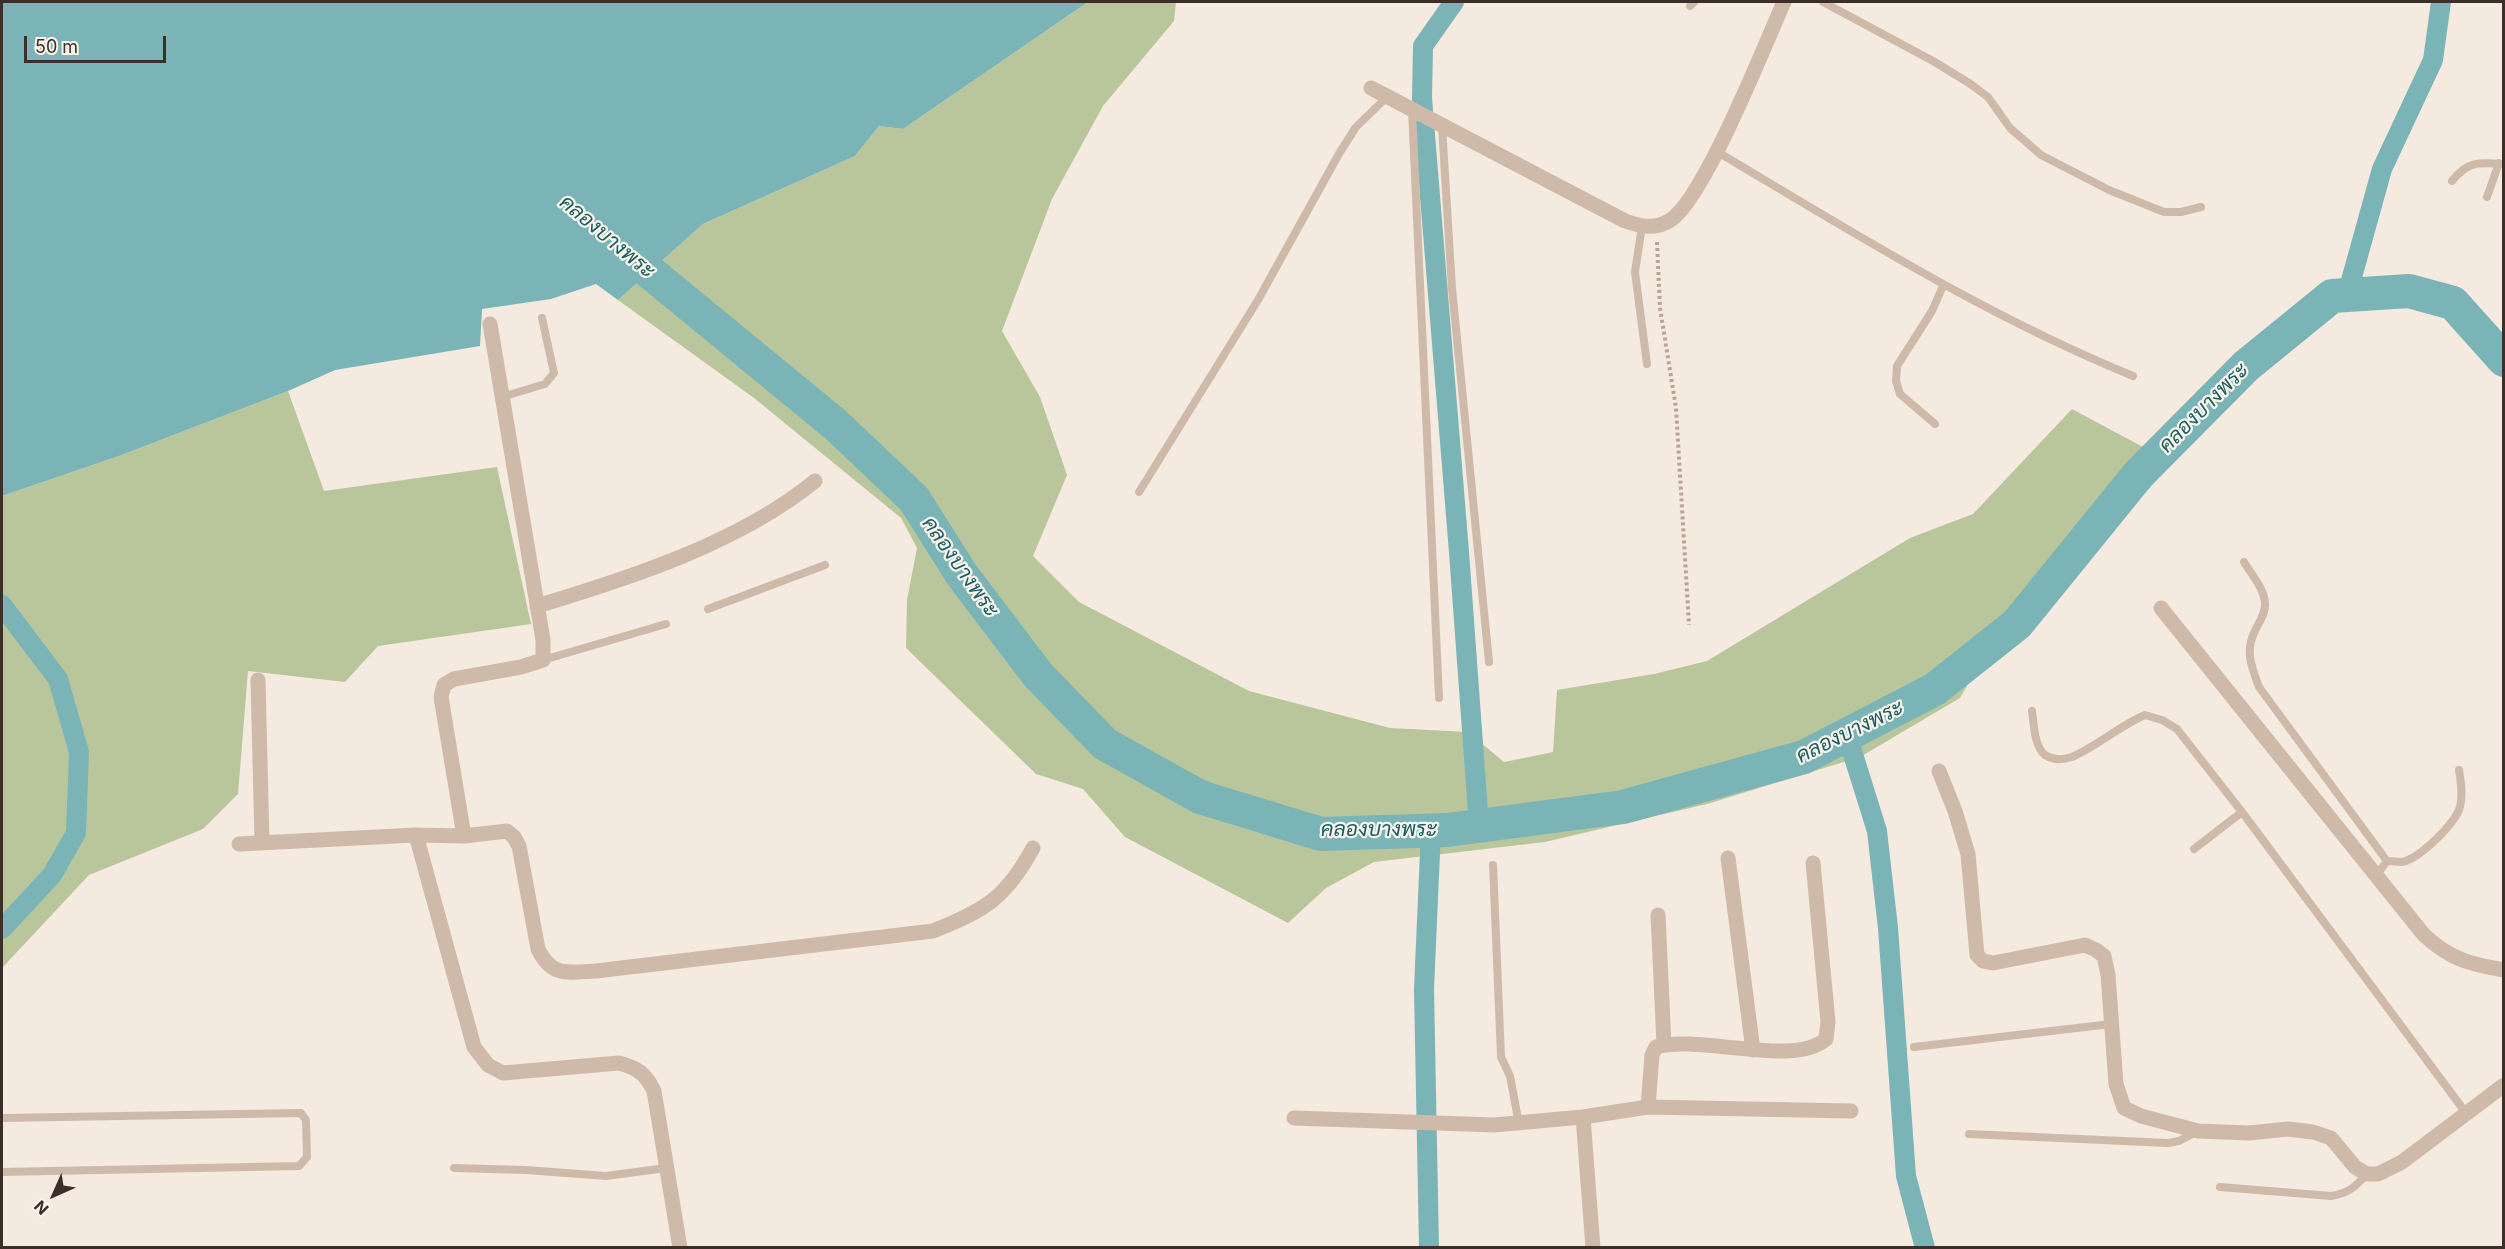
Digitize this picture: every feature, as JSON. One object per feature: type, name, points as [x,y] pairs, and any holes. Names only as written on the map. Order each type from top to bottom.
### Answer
[{"type":"street","points":[[1371,88],[1625,221],[1649,226],[1671,220],[1691,197],[1716,152],[1784,2]]},
{"type":"street","points":[[464,836],[441,697],[444,685],[454,679],[522,667],[543,660],[543,640],[490,324]]},
{"type":"street","points":[[537,606],[624,579],[709,543],[768,514],[814,481]]},
{"type":"street","points":[[2161,608],[2424,935],[2439,949],[2456,959],[2504,970]]},
{"type":"street","points":[[258,680],[262,842]]},
{"type":"street","points":[[1939,771],[1955,811],[1968,854],[1977,955],[1983,961],[1993,963],[2085,945],[2104,956],[2108,975],[2116,1084],[2124,1108],[2141,1116],[2198,1131],[2249,1133],[2288,1128],[2313,1132],[2331,1138],[2355,1167],[2367,1174],[2378,1174],[2402,1162],[2504,1085]]},
{"type":"street","points":[[239,844],[416,835],[464,836],[507,831],[519,846],[538,949],[544,963],[555,970],[575,972],[933,931],[973,915],[998,898],[1019,874],[1032,849]]},
{"type":"street","points":[[416,835],[474,1047],[488,1065],[503,1073],[619,1063],[636,1067],[648,1077],[654,1091],[680,1248]]},
{"type":"street","points":[[1728,858],[1753,1050]]},
{"type":"street","points":[[1648,1107],[1652,1055],[1656,1047],[1664,1045],[1802,1050],[1817,1047],[1826,1039],[1828,1022],[1813,863]]},
{"type":"street","points":[[1658,915],[1664,1045]]},
{"type":"street","points":[[1294,1118],[1494,1125],[1583,1117],[1648,1107],[1851,1111]]},
{"type":"street","points":[[1583,1117],[1593,1248]]},
{"type":"lane","points":[[1823,2],[1969,83],[1988,97],[2010,128],[2041,155],[2109,190],[2164,212],[2181,212],[2201,207]]},
{"type":"lane","points":[[1139,492],[1258,300],[1340,152],[1356,127],[1387,97]]},
{"type":"lane","points":[[1412,110],[1439,698]]},
{"type":"lane","points":[[1442,126],[1452,288],[1489,662]]},
{"type":"lane","points":[[1716,152],[1943,286],[2079,354],[2133,375]]},
{"type":"lane","points":[[2452,182],[2462,169],[2472,164],[2501,164],[2487,197]]},
{"type":"lane","points":[[1647,364],[1635,272],[1649,226]]},
{"type":"lane","points":[[1935,424],[1899,394],[1896,381],[1897,366],[1932,311],[1943,286]]},
{"type":"lane","points":[[502,397],[545,384],[554,373],[542,318]]},
{"type":"lane","points":[[2244,562],[2261,590],[2265,602],[2264,612],[2253,635],[2248,657],[2259,687],[2387,861],[2402,862],[2416,854],[2440,836],[2454,820],[2460,808],[2459,770]]},
{"type":"lane","points":[[708,609],[825,565]]},
{"type":"lane","points":[[543,660],[666,624]]},
{"type":"lane","points":[[2032,711],[2037,740],[2044,754],[2056,760],[2072,757],[2129,722],[2145,715],[2162,720],[2177,729],[2466,1113]]},
{"type":"lane","points":[[2194,849],[2241,812]]},
{"type":"lane","points":[[2376,876],[2387,861]]},
{"type":"lane","points":[[1493,865],[1501,1057],[1510,1076],[1520,1124]]},
{"type":"lane","points":[[1914,1047],[2111,1024]]},
{"type":"lane","points":[[2,1118],[301,1113],[306,1120],[308,1157],[299,1166],[2,1172]]},
{"type":"lane","points":[[1969,1134],[2168,1143],[2179,1141],[2198,1131]]},
{"type":"lane","points":[[454,1168],[606,1176],[666,1168]]},
{"type":"lane","points":[[2220,1187],[2331,1196],[2346,1194],[2353,1190],[2367,1174]]},
{"type":"path","points":[[1649,226],[1676,408],[1689,625]]},
{"type":"green space","points":[[1088,2],[1176,2],[1174,21],[1103,106],[1052,199],[1002,331],[1040,397],[1067,475],[1033,556],[1079,602],[1249,691],[1390,728],[1468,732],[1504,762],[1553,752],[1557,690],[1654,674],[1707,661],[1910,538],[1973,514],[2072,409],[2143,447],[2076,536],[2002,625],[1960,698],[1860,757],[1707,804],[1545,842],[1374,862],[1326,888],[1288,923],[1125,837],[1083,789],[1036,774],[906,648],[907,600],[917,548],[901,518],[754,398],[618,300],[703,224],[855,156],[879,126],[903,129]]},
{"type":"green space","points":[[288,391],[324,491],[497,467],[531,624],[378,646],[345,682],[248,671],[238,794],[203,829],[89,875],[2,968],[2,496],[119,456]]},
{"type":"water","points":[[2,2],[1088,2],[903,129],[879,126],[855,156],[703,224],[618,300],[596,284],[551,299],[482,309],[480,346],[335,370],[288,391],[119,456],[2,496]]},
{"type":"waterway","points":[[1454,2],[1423,46],[1422,98],[1479,826]]},
{"type":"waterway","points":[[2347,295],[2382,169],[2433,60],[2441,2]]},
{"type":"waterway","name":"คลองบางพระ","points":[[612,241],[836,425],[914,499],[962,575],[1038,675],[1105,744],[1200,797],[1321,834],[1447,830],[1623,807],[1804,757],[1935,689],[2017,624],[2138,475],[2246,366],[2332,296],[2409,291],[2453,303],[2504,360]]},
{"type":"waterway","points":[[2,605],[58,679],[79,752],[76,833],[52,875],[2,929]]},
{"type":"waterway","points":[[1847,735],[1877,831],[1888,928],[1906,1176],[1925,1248]]},
{"type":"waterway","points":[[1429,1248],[1424,989],[1431,830]]}]
